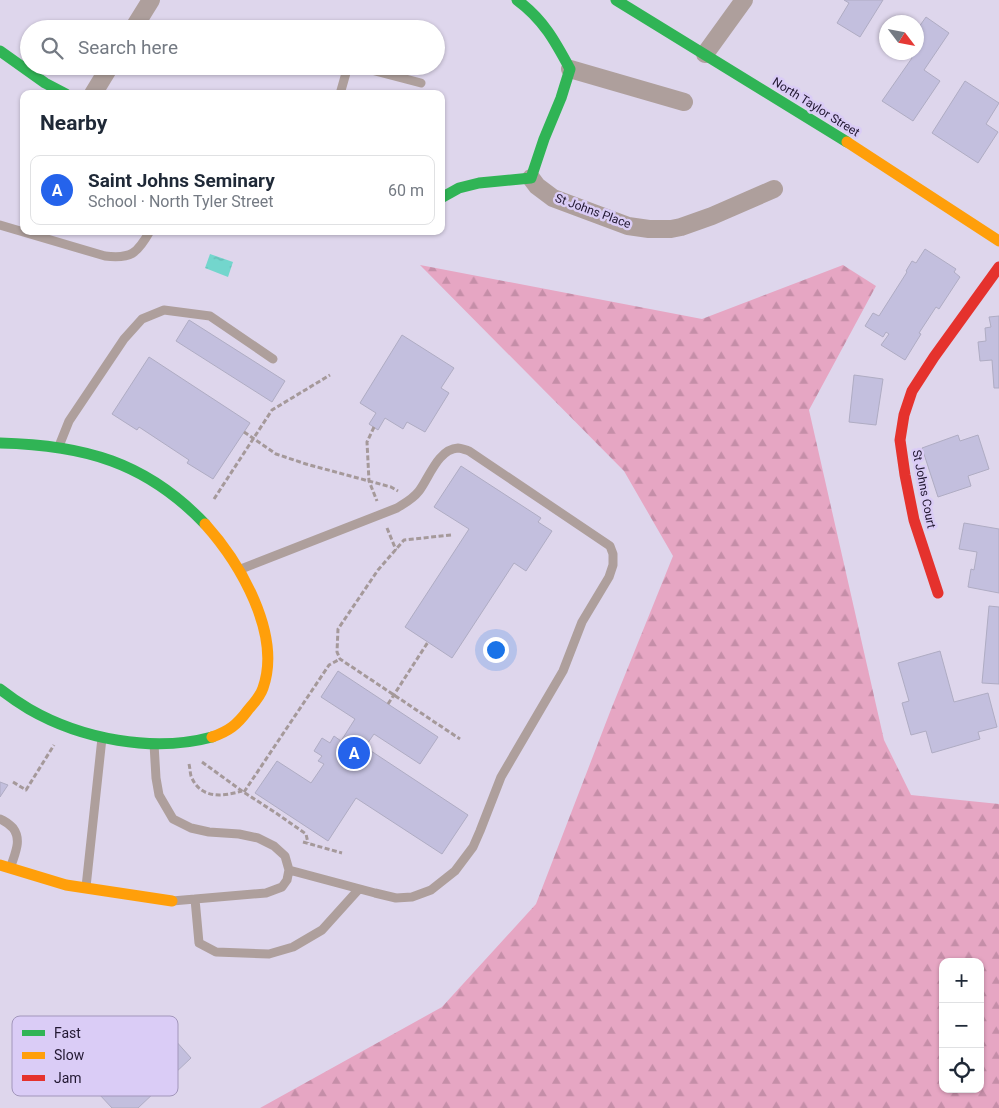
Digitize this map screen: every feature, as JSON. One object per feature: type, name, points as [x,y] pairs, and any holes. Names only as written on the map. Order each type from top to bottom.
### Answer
[{"type":"street","points":[[139,20],[151,0]]},
{"type":"street","points":[[517,0],[539,18],[551,34],[570,69],[684,102]]},
{"type":"street","name":"North Taylor Street","points":[[616,0],[834,133],[999,241]]},
{"type":"street","points":[[705,54],[744,0]]},
{"type":"street","points":[[0,51],[20,65]]},
{"type":"street","points":[[445,196],[459,188],[479,183],[531,178],[570,69]]},
{"type":"street","points":[[34,75],[58,90]]},
{"type":"street","points":[[95,90],[105,75]]},
{"type":"street","name":"St Johns Place","points":[[531,178],[537,186],[553,198],[628,226],[649,229],[682,227],[774,189]]},
{"type":"street","name":"St Johns Court","points":[[938,593],[914,520],[905,475],[900,440],[904,415],[912,391],[999,267]]},
{"type":"street","points":[[0,444],[24,443],[59,446],[94,455],[125,466],[155,482],[185,504],[225,547],[239,570],[260,617],[266,637],[267,669],[259,697],[237,724],[228,731],[209,738],[174,743],[129,742],[102,738],[70,728],[33,711],[0,688]]},
{"type":"street","points":[[5,866],[66,884],[172,901]]},
{"type":"lane","points":[[341,90],[345,75]]},
{"type":"lane","points":[[390,75],[421,83]]},
{"type":"lane","points":[[0,225],[20,231]]},
{"type":"lane","points":[[34,235],[105,256],[120,258],[132,254],[142,246],[148,235]]},
{"type":"lane","points":[[59,446],[69,421],[124,339],[142,319],[164,310],[210,316],[273,359]]},
{"type":"lane","points":[[239,570],[409,502],[418,492],[442,455],[449,450],[458,448],[469,451],[610,546],[614,554],[609,576],[582,622],[563,671],[501,776],[480,831],[472,847],[455,871],[431,890],[412,897],[396,898],[289,870]]},
{"type":"lane","points":[[86,888],[102,738]]},
{"type":"lane","points":[[154,744],[159,796],[173,819],[191,828],[258,838],[274,846],[285,856],[289,870],[287,880],[282,887],[266,893],[172,901]]},
{"type":"lane","points":[[0,819],[10,825],[17,834],[18,842],[5,866]]},
{"type":"lane","points":[[195,899],[199,943],[216,952],[269,954],[293,947],[322,930],[359,889]]},
{"type":"path","points":[[210,504],[272,410],[330,375]]},
{"type":"path","points":[[374,428],[367,442],[369,481],[396,550]]},
{"type":"path","points":[[244,432],[276,454],[391,487],[412,498]]},
{"type":"path","points":[[451,535],[404,540],[378,570],[338,630],[338,652],[340,659],[460,739]]},
{"type":"path","points":[[388,704],[428,642]]},
{"type":"path","points":[[189,764],[192,776],[201,790],[214,795],[243,792],[330,665],[340,659]]},
{"type":"path","points":[[13,782],[26,790],[55,744]]},
{"type":"path","points":[[200,760],[243,792],[306,834],[308,843]]},
{"type":"path","points":[[303,842],[342,853]]},
{"type":"green space","points":[[420,265],[702,319],[843,265],[876,286],[809,410],[884,740],[911,795],[999,804],[999,1108],[260,1108],[442,1007],[536,904],[673,556],[624,471]]},
{"type":"water","points":[[210,254],[233,262],[228,277],[205,268]]},
{"type":"building","points":[[844,0],[883,0],[860,37],[837,23],[849,3]]},
{"type":"building","points":[[926,17],[949,33],[924,70],[940,81],[913,121],[882,101],[911,60],[924,60],[924,20]]},
{"type":"building","points":[[965,81],[999,103],[986,124],[998,132],[978,163],[932,133]]},
{"type":"building","points":[[925,249],[956,269],[954,272],[960,277],[939,309],[936,307],[919,333],[921,334],[905,360],[881,345],[889,334],[886,332],[883,337],[865,326],[873,313],[879,316],[912,261],[916,263]]},
{"type":"building","points":[[999,316],[999,388],[994,388],[992,360],[980,361],[978,342],[986,341],[985,328],[991,327],[989,317]]},
{"type":"building","points":[[189,320],[285,381],[272,402],[176,341]]},
{"type":"building","points":[[402,335],[454,368],[441,388],[449,393],[425,432],[407,422],[403,429],[385,418],[378,430],[369,424],[376,413],[360,403]]},
{"type":"building","points":[[149,357],[250,423],[213,479],[187,463],[189,460],[139,427],[137,430],[112,414]]},
{"type":"building","points":[[854,375],[883,379],[876,425],[849,422]]},
{"type":"building","points":[[958,435],[960,441],[978,435],[989,469],[968,476],[971,486],[938,497],[922,448]]},
{"type":"building","points":[[461,466],[541,518],[538,522],[552,531],[526,571],[514,563],[452,658],[405,627],[469,529],[434,507]]},
{"type":"building","points":[[964,523],[999,529],[999,593],[968,587],[971,569],[974,570],[977,552],[959,549]]},
{"type":"building","points":[[989,606],[999,607],[999,684],[982,683]]},
{"type":"building","points":[[940,651],[954,702],[988,693],[997,727],[978,732],[980,739],[932,753],[926,731],[911,735],[902,703],[909,701],[898,663]]},
{"type":"building","points":[[338,671],[438,737],[420,764],[374,734],[365,747],[468,815],[442,854],[356,798],[328,841],[255,793],[277,761],[311,783],[324,764],[318,761],[322,756],[314,751],[322,738],[330,743],[334,736],[341,741],[355,719],[321,697]]},
{"type":"building","points":[[0,782],[8,785],[0,797]]},
{"type":"building","points":[[178,1043],[191,1058],[178,1070]]},
{"type":"building","points":[[101,1096],[151,1096],[138,1108],[112,1108]]},
{"type":"traffic: fast","points":[[445,196],[459,188],[479,183],[531,178],[544,139],[561,98],[570,69],[541,23],[517,0]]},
{"type":"traffic: fast","points":[[616,0],[847,142]]},
{"type":"traffic: fast","points":[[0,51],[20,65]]},
{"type":"traffic: fast","points":[[34,75],[58,90]]},
{"type":"traffic: fast","points":[[0,443],[59,448],[86,453],[112,461],[160,485],[205,524]]},
{"type":"traffic: fast","points":[[0,689],[25,707],[49,719],[94,735],[118,740],[166,744],[212,737]]},
{"type":"traffic: slow","points":[[847,142],[999,241]]},
{"type":"traffic: slow","points":[[205,524],[232,558],[244,579],[254,600],[267,645],[267,667],[260,694],[236,724],[212,737]]},
{"type":"traffic: slow","points":[[0,865],[66,885],[172,901]]},
{"type":"traffic: jam","points":[[938,593],[914,520],[905,475],[900,440],[904,415],[912,391],[934,357],[999,267]]},
{"type":"place","name":"Saint Johns Seminary","points":[[354,753]]}]
